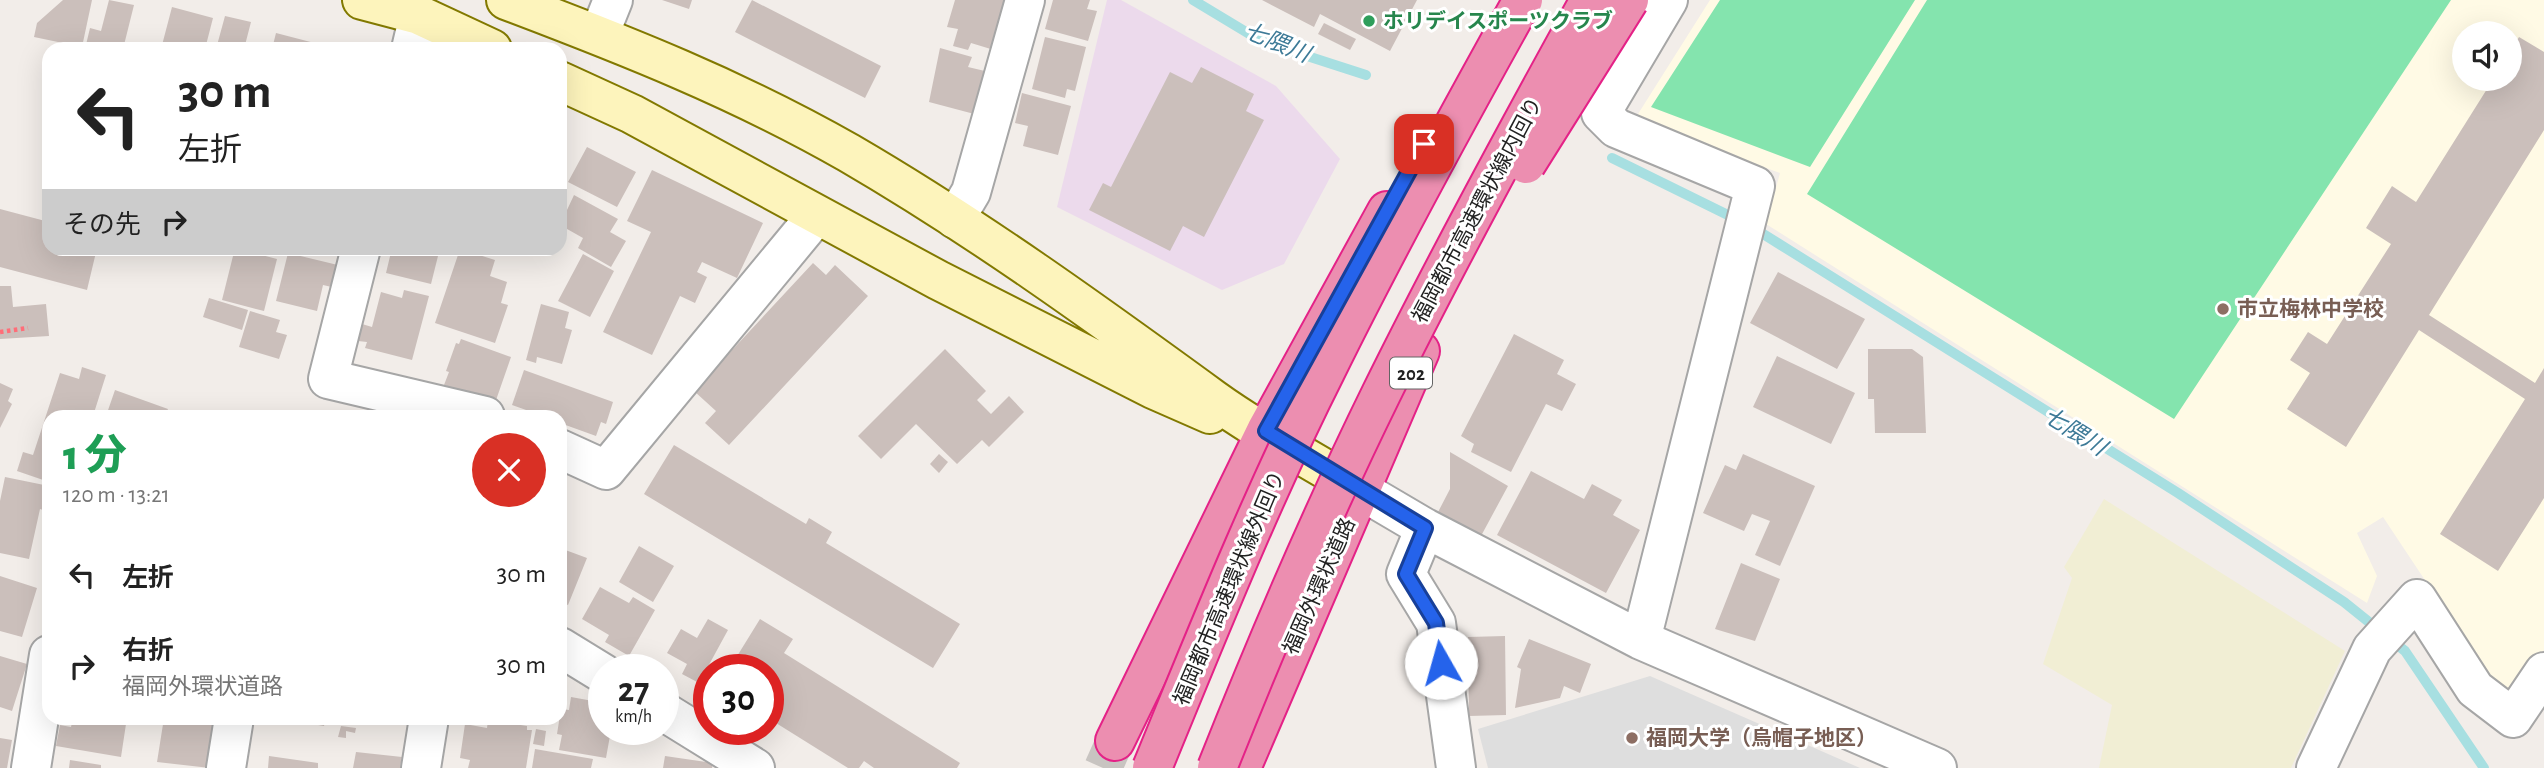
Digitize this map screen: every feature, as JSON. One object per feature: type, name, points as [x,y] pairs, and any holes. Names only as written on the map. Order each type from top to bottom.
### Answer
[{"type":"highway","points":[[1115,741],[1266,431],[1503,0]]},
{"type":"highway","name":"福岡都市高速環状線外回り","points":[[1152,768],[1258,517],[1325,371],[1434,161],[1523,0]]},
{"type":"highway","name":"福岡都市高速環状線内回り","points":[[1217,768],[1307,555],[1380,395],[1486,189],[1590,0]]},
{"type":"highway","name":"福岡外環状道路","points":[[1241,768],[1269,696],[1362,491],[1444,292],[1621,0]]},
{"type":"highway","points":[[1380,395],[1629,0]]},
{"type":"street","points":[[362,0],[415,32],[460,42]]},
{"type":"street","points":[[506,0],[652,54],[750,100],[848,153],[955,219],[1175,368],[1214,400],[1425,528],[1641,640],[1937,768]]},
{"type":"street","points":[[598,34],[613,0]]},
{"type":"street","points":[[955,219],[973,183],[1026,0]]},
{"type":"street","points":[[1641,640],[1755,186],[1616,128],[1601,113],[1668,0]]},
{"type":"street","points":[[567,84],[632,114],[816,216],[1153,389],[1207,413],[1266,431]]},
{"type":"street","points":[[567,452],[606,470],[816,216]]},
{"type":"street","points":[[359,256],[328,379],[460,410]]},
{"type":"street","points":[[1425,528],[1406,574],[1436,623],[1456,768]]},
{"type":"street","points":[[2316,768],[2372,649],[2417,599],[2475,689],[2513,718],[2544,672]]},
{"type":"street","points":[[567,651],[588,664]]},
{"type":"street","points":[[31,768],[42,699]]},
{"type":"street","points":[[679,721],[755,768]]},
{"type":"street","points":[[226,768],[233,725]]},
{"type":"street","points":[[421,768],[428,725]]},
{"type":"path","points":[[0,332],[28,328]]},
{"type":"shaded area","points":[[1107,0],[1121,0],[1276,86],[1340,159],[1284,264],[1222,290],[1057,207]]},
{"type":"shaded area","name":"市立梅林中学校","points":[[1710,0],[2544,0],[2544,650],[2515,693],[2490,678],[2383,517],[2357,533],[2377,576],[2367,603],[1766,224],[1780,173],[1642,123],[1638,114]]},
{"type":"shaded area","points":[[2104,499],[2345,651],[2291,768],[2099,768],[2112,705],[2043,664],[2072,578],[2064,567]]},
{"type":"shaded area","name":"福岡大学（烏帽子地区）","points":[[1650,676],[1860,768],[1488,768],[1478,729]]},
{"type":"green space","points":[[1720,0],[1915,0],[1810,167],[1651,107]]},
{"type":"green space","points":[[1927,0],[2451,0],[2174,419],[1807,194]]},
{"type":"building","points":[[63,0],[92,0],[83,42],[58,42],[34,37],[37,23]]},
{"type":"building","points":[[109,0],[134,5],[125,42],[87,42],[90,28],[101,31]]},
{"type":"building","points":[[662,0],[692,0],[689,9]]},
{"type":"building","points":[[752,0],[881,66],[865,98],[735,32]]},
{"type":"building","points":[[955,0],[1006,0],[994,50],[971,43],[968,50],[953,46],[958,29],[947,27]]},
{"type":"building","points":[[1053,0],[1090,0],[1087,9],[1097,11],[1088,41],[1045,29]]},
{"type":"building","name":"ホリデイスポーツクラブ","points":[[1262,0],[1417,0],[1390,51],[1320,14],[1314,27]]},
{"type":"building","points":[[172,7],[213,18],[207,42],[163,42]]},
{"type":"building","points":[[225,16],[251,22],[246,42],[218,42]]},
{"type":"building","points":[[1324,23],[1356,39],[1350,50],[1318,34]]},
{"type":"building","points":[[276,33],[311,42],[274,42]]},
{"type":"building","points":[[1045,37],[1086,47],[1075,91],[1067,89],[1065,98],[1032,89]]},
{"type":"building","points":[[2522,39],[2544,52],[2544,130],[2429,315],[2535,383],[2544,368],[2544,498],[2498,571],[2440,534],[2525,399],[2419,330],[2346,447],[2287,409],[2310,373],[2290,360],[2308,332],[2327,344],[2391,244],[2366,228],[2392,186],[2416,202],[2486,91],[2522,91]]},
{"type":"building","points":[[940,48],[972,57],[968,67],[989,72],[978,115],[929,102]]},
{"type":"building","points":[[1201,67],[1254,94],[1246,111],[1264,120],[1204,237],[1183,226],[1170,251],[1089,210],[1103,183],[1111,187],[1170,72],[1192,83]]},
{"type":"building","points":[[1022,93],[1071,106],[1058,155],[1023,146],[1028,126],[1015,123]]},
{"type":"building","points":[[587,147],[636,172],[617,207],[568,182]]},
{"type":"building","points":[[652,170],[763,223],[737,278],[702,262],[697,272],[707,277],[695,303],[680,296],[652,355],[603,332],[651,232],[627,221]]},
{"type":"building","points":[[574,195],[618,219],[610,232],[626,241],[611,267],[578,248],[583,238],[567,229],[567,210]]},
{"type":"building","points":[[0,209],[42,220],[42,256],[95,256],[87,290],[0,267]]},
{"type":"building","points":[[583,254],[614,271],[590,317],[558,301]]},
{"type":"building","points":[[233,256],[266,256],[277,259],[264,311],[222,300]]},
{"type":"building","points":[[287,256],[300,256],[342,266],[336,288],[323,285],[317,311],[276,301]]},
{"type":"building","points":[[390,256],[438,256],[431,284],[386,273]]},
{"type":"building","points":[[458,256],[482,256],[495,260],[490,276],[507,282],[501,303],[508,305],[495,343],[435,323]]},
{"type":"building","points":[[813,263],[826,275],[835,265],[868,296],[729,445],[705,423],[716,411],[694,391]]},
{"type":"building","points":[[1778,272],[1865,319],[1837,369],[1750,323]]},
{"type":"building","points":[[0,286],[11,286],[13,307],[46,304],[49,336],[0,339]]},
{"type":"building","points":[[404,290],[429,296],[412,360],[365,348],[367,342],[358,341],[362,324],[372,327],[381,292],[402,298]]},
{"type":"building","points":[[209,298],[248,310],[242,330],[203,317]]},
{"type":"building","points":[[541,304],[569,312],[565,328],[572,330],[562,364],[537,357],[536,363],[526,360]]},
{"type":"building","points":[[250,311],[280,320],[276,332],[287,335],[279,359],[239,347]]},
{"type":"building","points":[[1514,334],[1564,360],[1557,374],[1576,384],[1562,411],[1546,404],[1511,472],[1471,452],[1474,444],[1461,436]]},
{"type":"building","points":[[461,339],[511,357],[495,403],[444,385],[456,343],[459,344]]},
{"type":"building","points":[[945,349],[986,391],[977,400],[991,414],[1009,396],[1024,412],[989,447],[982,440],[957,464],[916,424],[881,459],[858,436]]},
{"type":"building","points":[[1868,349],[1912,349],[1923,357],[1926,433],[1875,433],[1874,399],[1868,399]]},
{"type":"building","points":[[1777,356],[1855,393],[1831,444],[1753,407]]},
{"type":"building","points":[[82,367],[106,375],[95,410],[48,410],[60,373],[79,379]]},
{"type":"building","points":[[524,370],[613,402],[606,424],[601,422],[596,436],[567,426],[567,410],[526,410],[512,405]]},
{"type":"building","points":[[0,383],[13,389],[8,401],[12,404],[0,428]]},
{"type":"building","points":[[115,390],[168,409],[168,410],[108,410]]},
{"type":"building","points":[[42,428],[42,480],[17,471],[23,452],[33,455]]},
{"type":"building","points":[[674,445],[806,524],[809,518],[832,532],[826,543],[960,624],[933,668],[644,494]]},
{"type":"building","points":[[1450,452],[1508,486],[1481,536],[1437,514],[1450,489]]},
{"type":"building","points":[[939,454],[948,462],[939,473],[930,464]]},
{"type":"building","points":[[1743,454],[1815,486],[1780,566],[1755,555],[1770,521],[1752,514],[1744,531],[1703,513],[1725,465],[1736,470]]},
{"type":"building","points":[[1531,471],[1584,499],[1592,484],[1622,500],[1613,515],[1640,530],[1606,593],[1497,535]]},
{"type":"building","points":[[5,477],[42,485],[42,510],[40,509],[29,559],[0,553],[0,501]]},
{"type":"building","points":[[639,546],[674,566],[653,602],[619,582]]},
{"type":"building","points":[[567,551],[587,558],[567,605]]},
{"type":"building","points":[[1741,563],[1780,579],[1755,641],[1715,629]]},
{"type":"building","points":[[0,576],[37,588],[22,637],[0,631]]},
{"type":"building","points":[[600,587],[629,603],[633,597],[655,610],[630,654],[605,642],[609,635],[582,619]]},
{"type":"building","points":[[708,619],[728,630],[715,654],[693,654],[693,680],[682,674],[687,664],[679,660],[679,654],[667,653],[681,629],[697,638]]},
{"type":"building","points":[[760,619],[793,639],[784,653],[960,763],[957,768],[874,768],[864,761],[859,768],[848,768],[784,728],[784,654],[738,654]]},
{"type":"building","points":[[1505,636],[1506,715],[1469,716],[1468,637]]},
{"type":"building","points":[[1529,639],[1591,664],[1580,693],[1564,686],[1560,698],[1515,708],[1521,669],[1517,667]]},
{"type":"building","points":[[0,656],[27,664],[12,711],[0,707]]},
{"type":"building","points":[[571,697],[588,700],[588,745],[608,745],[606,758],[559,750],[562,735],[557,734],[558,725],[567,725],[567,710]]},
{"type":"building","points":[[60,725],[126,725],[121,757],[56,746]]},
{"type":"building","points":[[163,725],[217,725],[210,768],[157,762]]},
{"type":"building","points":[[465,725],[487,728],[487,725],[520,725],[532,730],[526,768],[468,768],[470,760],[460,758]]},
{"type":"building","points":[[341,726],[356,728],[355,733],[346,731],[346,738],[338,737]]},
{"type":"building","points":[[536,729],[546,731],[544,746],[533,744]]},
{"type":"building","points":[[0,738],[12,740],[7,768],[0,768]]},
{"type":"building","points":[[535,749],[593,759],[591,768],[532,768]]},
{"type":"building","points":[[356,752],[402,757],[400,768],[353,768]]},
{"type":"building","points":[[269,756],[318,763],[318,768],[268,768]]},
{"type":"building","points":[[665,756],[713,763],[712,768],[663,768]]},
{"type":"building","points":[[70,760],[101,765],[101,768],[69,768]]},
{"type":"waterway","name":"七隈川","points":[[1193,0],[1261,41],[1366,75]]},
{"type":"waterway","name":"七隈川","points":[[1612,158],[1738,220]]},
{"type":"waterway","name":"七隈川","points":[[1752,227],[2178,493],[2344,602],[2405,651],[2484,768]]},
{"type":"tunnel","points":[[1103,768],[1115,741]]},
{"type":"place","name":"ホリデイスポーツクラブ","points":[[1369,21]]},
{"type":"place","name":"市立梅林中学校","points":[[2223,309]]},
{"type":"place","name":"福岡大学（烏帽子地区）","points":[[1632,738]]},
{"type":"route","points":[[1424,144],[1266,431],[1425,528],[1406,574],[1436,623],[1441,663]]}]
